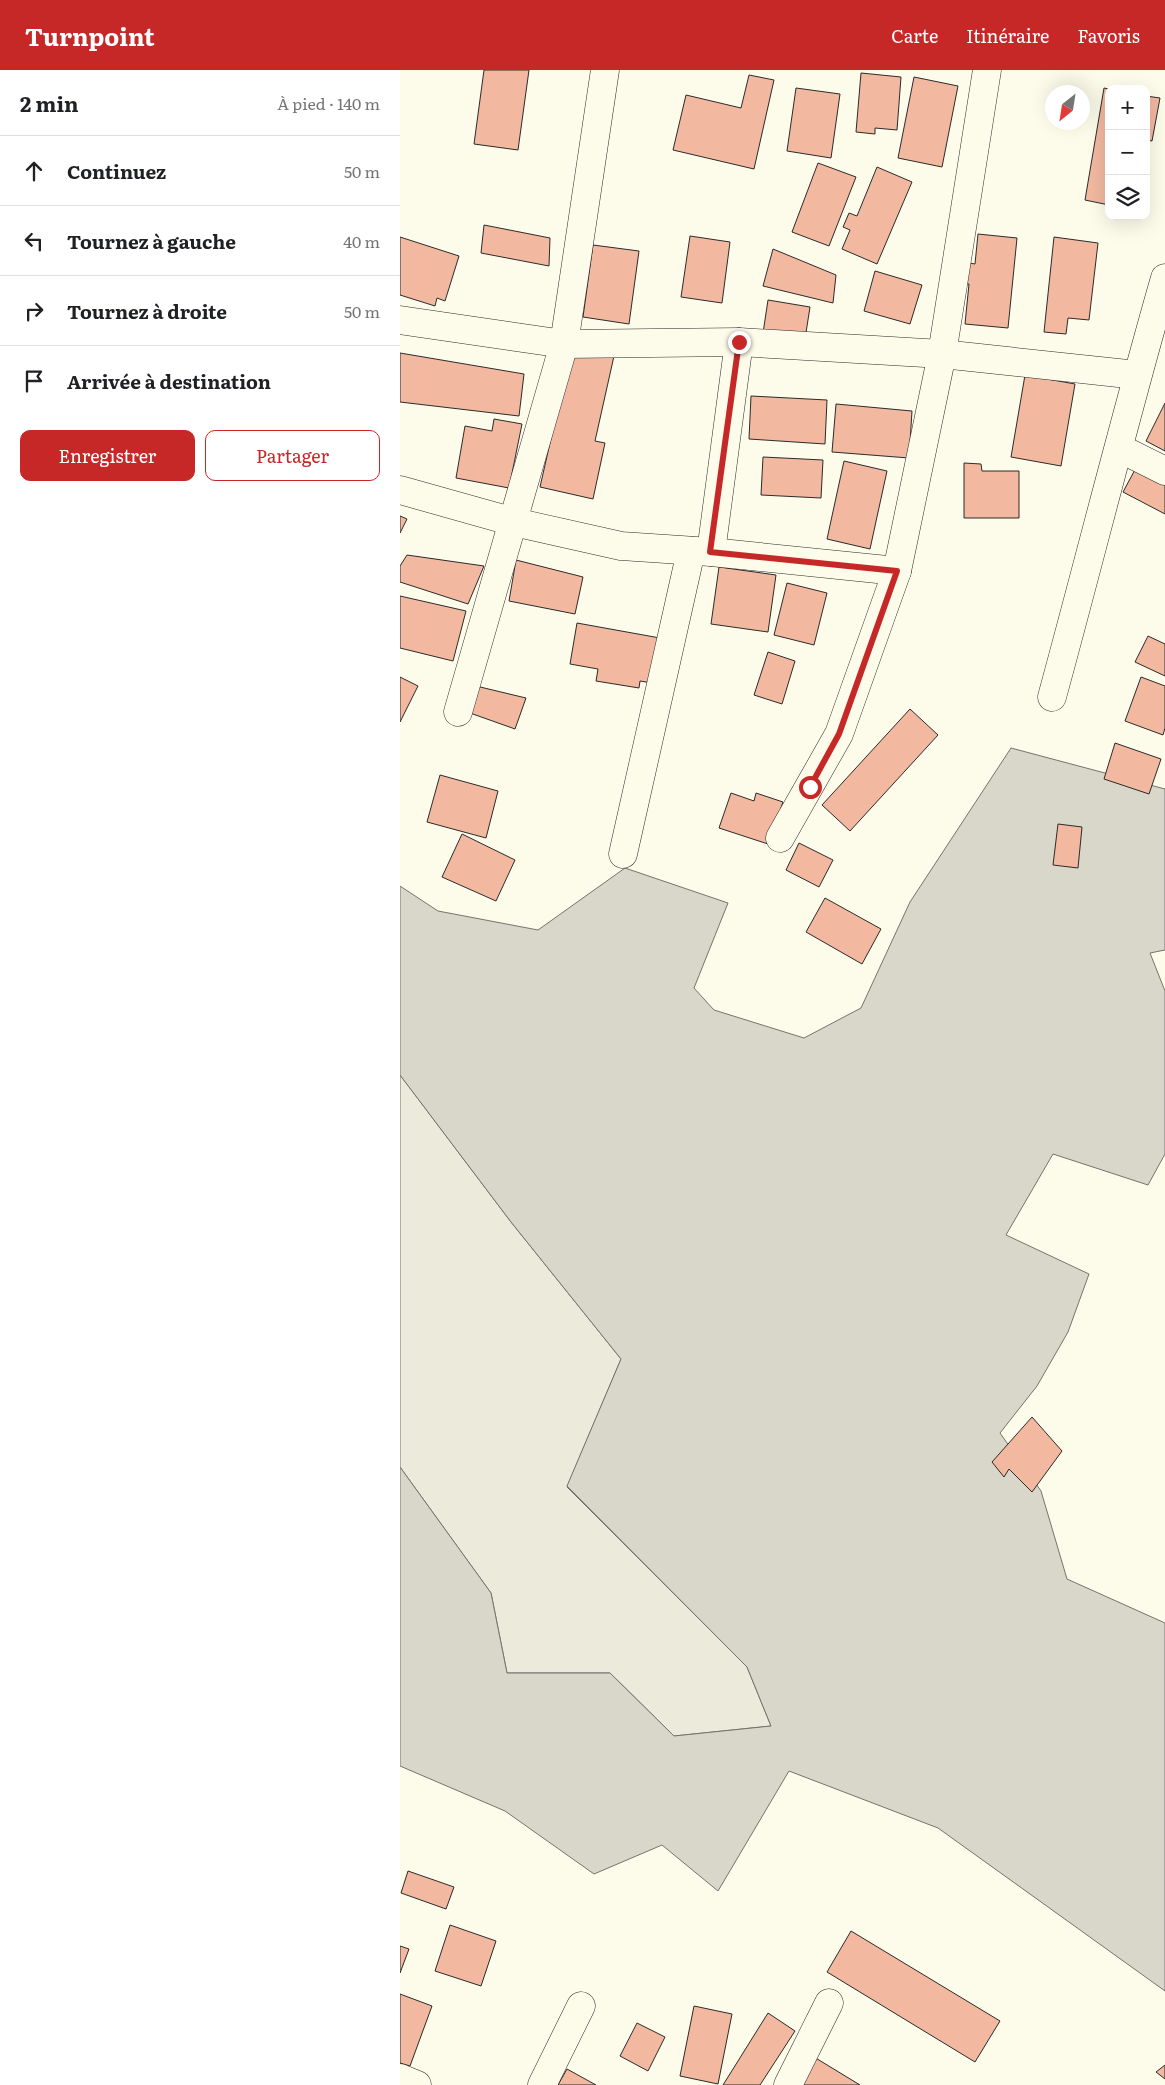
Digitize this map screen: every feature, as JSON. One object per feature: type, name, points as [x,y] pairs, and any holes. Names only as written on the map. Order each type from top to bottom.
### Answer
[{"type":"street","points":[[458,712],[564,344],[605,70]]},
{"type":"street","points":[[780,838],[839,734],[897,571],[942,354],[987,70]]},
{"type":"street","points":[[1052,697],[1137,375],[1165,278]]},
{"type":"street","points":[[400,320],[564,344],[739,342],[942,354],[1137,375]]},
{"type":"street","points":[[623,854],[701,552],[739,342]]},
{"type":"street","points":[[1119,448],[1165,470]]},
{"type":"street","points":[[400,490],[514,522],[621,546],[897,571]]},
{"type":"street","points":[[788,2085],[830,2003]]},
{"type":"street","points":[[542,2085],[581,2006]]},
{"type":"street","points":[[400,2078],[417,2085]]},
{"type":"shaded area","points":[[1011,748],[1165,789],[1165,950],[1150,953],[1165,991],[1165,1154],[1148,1185],[1053,1154],[1006,1235],[1089,1274],[1068,1332],[1037,1386],[1000,1433],[1041,1491],[1067,1579],[1165,1623],[1165,1991],[938,1828],[789,1771],[718,1891],[662,1845],[594,1874],[505,1811],[400,1766],[400,1467],[491,1593],[507,1673],[610,1673],[674,1736],[771,1726],[747,1667],[567,1486],[621,1359],[511,1222],[400,1075],[400,886],[438,911],[538,930],[625,868],[728,903],[694,988],[714,1010],[804,1038],[861,1008],[910,902]]},
{"type":"shaded area","points":[[400,1075],[511,1222],[621,1359],[567,1487],[747,1667],[771,1726],[674,1736],[610,1673],[507,1673],[491,1593],[400,1467]]},
{"type":"building","points":[[484,70],[529,70],[518,150],[474,144]]},
{"type":"building","points":[[861,73],[901,77],[897,130],[875,128],[875,134],[856,132]]},
{"type":"building","points":[[749,75],[774,80],[754,169],[673,150],[686,95],[741,108]]},
{"type":"building","points":[[914,77],[958,86],[942,167],[898,158]]},
{"type":"building","points":[[796,88],[840,94],[831,158],[787,151]]},
{"type":"building","points":[[1104,88],[1105,204],[1085,200]]},
{"type":"building","points":[[1150,97],[1160,98],[1152,141],[1150,141]]},
{"type":"building","points":[[818,163],[856,177],[829,246],[792,232]]},
{"type":"building","points":[[877,167],[912,182],[877,264],[842,249],[850,230],[843,227],[849,213],[857,216]]},
{"type":"building","points":[[484,225],[550,238],[549,266],[481,253]]},
{"type":"building","points":[[978,234],[1017,238],[1008,328],[965,324],[969,284],[961,283],[963,262],[975,264]]},
{"type":"building","points":[[690,236],[730,242],[722,303],[681,297]]},
{"type":"building","points":[[400,237],[459,256],[445,301],[437,298],[435,306],[400,295]]},
{"type":"building","points":[[1054,237],[1098,243],[1089,320],[1068,318],[1066,334],[1044,332]]},
{"type":"building","points":[[593,245],[639,251],[629,324],[583,317]]},
{"type":"building","points":[[773,249],[836,275],[833,303],[763,286]]},
{"type":"building","points":[[875,271],[922,285],[910,324],[864,311]]},
{"type":"building","points":[[768,300],[810,307],[805,339],[763,333]]},
{"type":"building","points":[[572,346],[614,356],[595,441],[605,443],[593,499],[540,487]]},
{"type":"building","points":[[400,353],[524,374],[519,416],[400,402]]},
{"type":"building","points":[[1025,375],[1075,384],[1061,466],[1011,457]]},
{"type":"building","points":[[751,396],[827,400],[825,444],[749,439]]},
{"type":"building","points":[[1165,403],[1165,451],[1146,441]]},
{"type":"building","points":[[836,404],[912,411],[909,458],[832,452]]},
{"type":"building","points":[[494,419],[522,424],[509,488],[456,478],[465,426],[492,431]]},
{"type":"building","points":[[763,457],[823,460],[821,498],[761,495]]},
{"type":"building","points":[[844,461],[887,471],[870,549],[827,539]]},
{"type":"building","points":[[964,463],[981,464],[982,471],[1019,471],[1019,518],[964,518]]},
{"type":"building","points":[[1137,466],[1165,480],[1165,514],[1123,492]]},
{"type":"building","points":[[400,516],[407,519],[400,533]]},
{"type":"building","points":[[407,555],[484,566],[468,604],[400,582],[400,566]]},
{"type":"building","points":[[516,560],[583,577],[575,614],[509,601]]},
{"type":"building","points":[[719,567],[776,575],[768,632],[711,624]]},
{"type":"building","points":[[787,583],[827,593],[814,645],[774,635]]},
{"type":"building","points":[[400,596],[466,611],[453,661],[400,648]]},
{"type":"building","points":[[577,623],[660,638],[652,683],[640,681],[639,688],[596,681],[598,669],[570,664]]},
{"type":"building","points":[[1148,636],[1165,644],[1165,676],[1135,662]]},
{"type":"building","points":[[768,652],[795,661],[782,704],[754,695]]},
{"type":"building","points":[[400,677],[418,686],[400,722]]},
{"type":"building","points":[[1141,677],[1165,686],[1165,728],[1163,735],[1125,721]]},
{"type":"building","points":[[476,686],[526,698],[515,729],[470,713]]},
{"type":"building","points":[[910,709],[938,735],[850,831],[822,805]]},
{"type":"building","points":[[1115,743],[1161,759],[1149,794],[1104,779]]},
{"type":"building","points":[[440,775],[498,791],[486,838],[427,822]]},
{"type":"building","points":[[731,793],[754,801],[756,793],[783,802],[768,844],[719,828]]},
{"type":"building","points":[[1058,824],[1082,827],[1078,868],[1053,865]]},
{"type":"building","points":[[462,834],[515,860],[496,901],[442,877]]},
{"type":"building","points":[[799,843],[833,860],[819,887],[786,870]]},
{"type":"building","points":[[825,898],[881,929],[862,964],[806,932]]},
{"type":"building","points":[[1032,1417],[1062,1451],[1032,1492],[1009,1469],[1004,1477],[992,1462]]},
{"type":"building","points":[[408,1871],[454,1887],[446,1909],[401,1893]]},
{"type":"building","points":[[450,1925],[496,1941],[481,1986],[435,1971]]},
{"type":"building","points":[[851,1931],[1000,2021],[975,2062],[827,1972]]},
{"type":"building","points":[[400,1946],[409,1949],[400,1973]]},
{"type":"building","points":[[400,1994],[432,2006],[410,2066],[400,2063]]},
{"type":"building","points":[[694,2006],[732,2014],[718,2084],[680,2076]]},
{"type":"building","points":[[768,2013],[795,2031],[760,2085],[723,2085]]},
{"type":"building","points":[[637,2023],[665,2037],[648,2071],[620,2056]]},
{"type":"building","points":[[814,2057],[860,2085],[797,2085]]},
{"type":"building","points":[[1165,2065],[1165,2079],[1156,2072]]},
{"type":"building","points":[[567,2069],[596,2085],[558,2085]]},
{"type":"route","points":[[739,342],[710,552],[897,571],[839,734],[810,787]]}]
